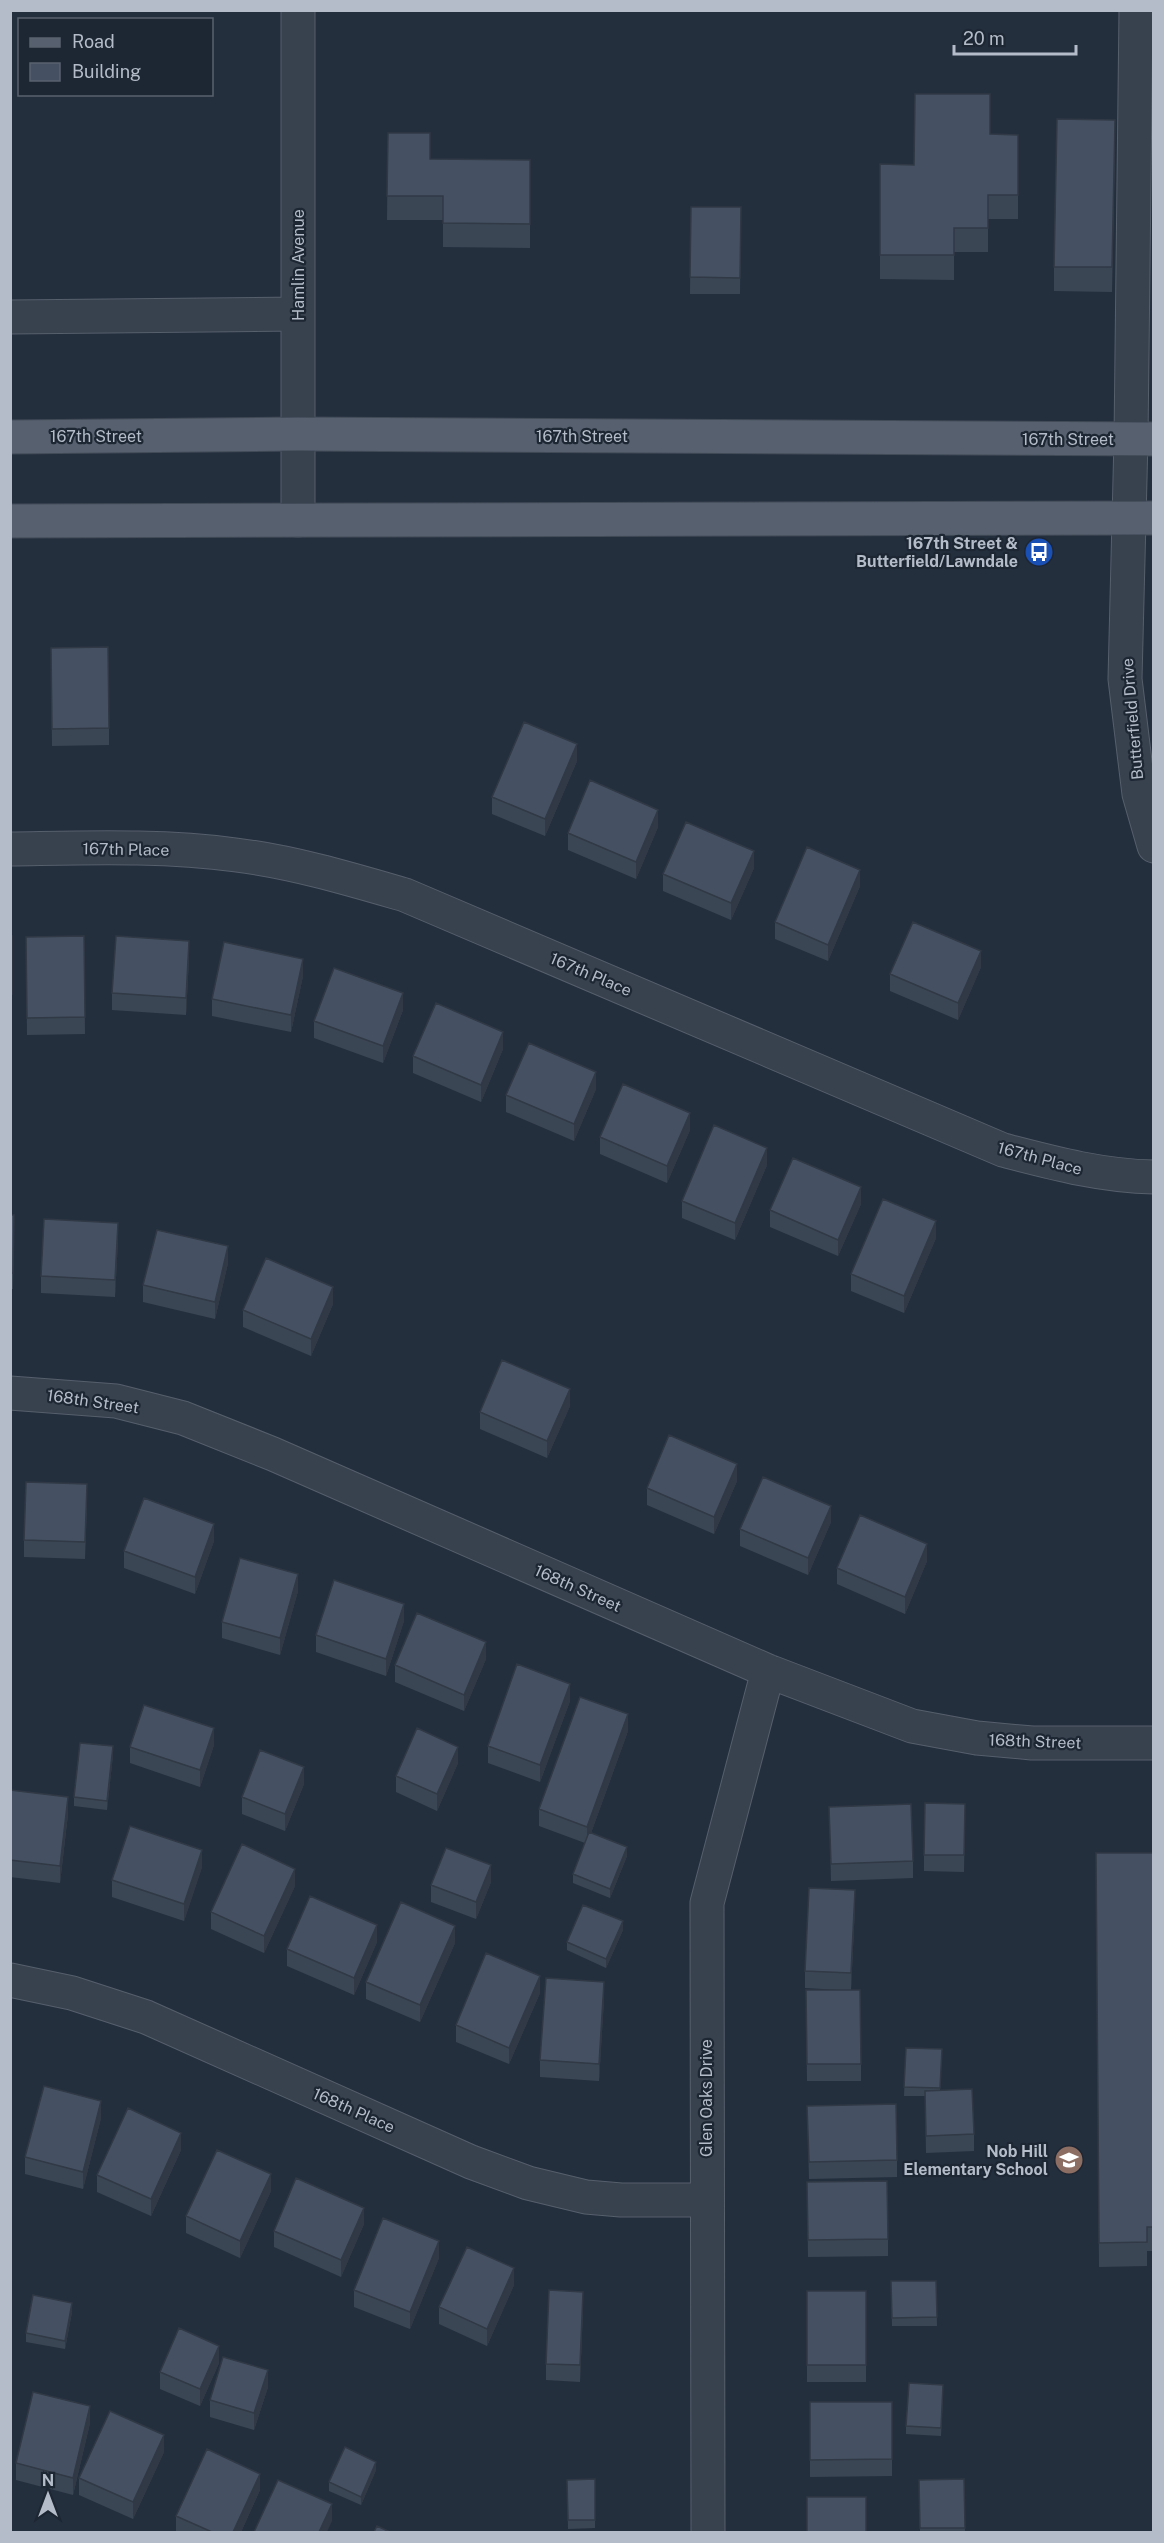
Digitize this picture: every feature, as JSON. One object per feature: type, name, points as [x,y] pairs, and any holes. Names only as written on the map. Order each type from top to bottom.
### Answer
[{"type":"main road","name":"167th Street","points":[[10,436],[298,434],[1142,439]]},
{"type":"main road","points":[[10,521],[1141,518]]},
{"type":"street","name":"Hamlin Avenue","points":[[298,10],[298,520]]},
{"type":"street","name":"Butterfield Drive","points":[[1136,10],[1141,518],[1125,679],[1139,794],[1154,846]]},
{"type":"street","points":[[10,317],[298,314]]},
{"type":"street","name":"167th Place","points":[[10,849],[173,849],[237,855],[335,874],[405,895],[1003,1150],[1072,1168],[1112,1175],[1154,1177]]},
{"type":"street","name":"168th Street","points":[[10,1393],[116,1401],[183,1418],[283,1459],[768,1671],[912,1726],[946,1734],[1032,1743],[1154,1743]]},
{"type":"street","name":"Glen Oaks Drive","points":[[708,2532],[707,1903],[768,1671]]},
{"type":"street","name":"168th Place","points":[[10,1980],[72,1993],[146,2017],[471,2162],[528,2183],[598,2198],[706,2200]]},
{"type":"building","points":[[915,94],[990,94],[990,134],[1018,135],[1018,195],[988,195],[988,228],[954,228],[954,255],[880,255],[880,164],[914,165]]},
{"type":"building","points":[[1057,119],[1115,120],[1112,267],[1054,267]]},
{"type":"building","points":[[388,133],[430,133],[430,159],[530,160],[530,224],[443,223],[443,196],[387,196]]},
{"type":"building","points":[[691,207],[741,207],[740,278],[690,277]]},
{"type":"building","points":[[108,647],[109,728],[52,729],[51,648]]},
{"type":"building","points":[[524,722],[577,744],[545,819],[492,797]]},
{"type":"building","points":[[590,780],[658,810],[636,862],[568,833]]},
{"type":"building","points":[[686,822],[754,851],[731,903],[663,874]]},
{"type":"building","points":[[807,847],[860,870],[828,945],[775,922]]},
{"type":"building","points":[[913,922],[981,951],[958,1003],[890,974]]},
{"type":"building","points":[[10,936],[12,936],[12,994],[10,994]]},
{"type":"building","points":[[84,936],[85,1017],[27,1018],[26,937]]},
{"type":"building","points":[[116,936],[189,941],[186,998],[112,993]]},
{"type":"building","points":[[224,942],[303,959],[291,1015],[212,999]]},
{"type":"building","points":[[334,968],[403,993],[383,1046],[314,1021]]},
{"type":"building","points":[[436,1003],[503,1032],[481,1085],[413,1056]]},
{"type":"building","points":[[529,1043],[596,1072],[574,1124],[506,1095]]},
{"type":"building","points":[[623,1084],[690,1113],[667,1166],[600,1137]]},
{"type":"building","points":[[714,1125],[767,1148],[735,1223],[682,1201]]},
{"type":"building","points":[[793,1158],[861,1187],[838,1240],[770,1210]]},
{"type":"building","points":[[883,1199],[936,1221],[904,1296],[851,1274]]},
{"type":"building","points":[[10,1215],[14,1215],[13,1273],[10,1273]]},
{"type":"building","points":[[44,1219],[118,1223],[115,1280],[41,1276]]},
{"type":"building","points":[[157,1230],[228,1246],[215,1302],[143,1285]]},
{"type":"building","points":[[266,1258],[333,1287],[311,1339],[243,1310]]},
{"type":"building","points":[[502,1360],[570,1389],[547,1441],[480,1412]]},
{"type":"building","points":[[669,1435],[737,1464],[714,1517],[647,1488]]},
{"type":"building","points":[[763,1477],[831,1506],[808,1558],[740,1529]]},
{"type":"building","points":[[26,1482],[87,1484],[85,1542],[24,1540]]},
{"type":"building","points":[[144,1498],[214,1524],[195,1577],[124,1551]]},
{"type":"building","points":[[860,1515],[927,1544],[905,1597],[837,1568]]},
{"type":"building","points":[[240,1558],[298,1574],[280,1638],[222,1622]]},
{"type":"building","points":[[334,1580],[404,1604],[386,1659],[316,1635]]},
{"type":"building","points":[[417,1613],[486,1642],[464,1695],[395,1665]]},
{"type":"building","points":[[517,1664],[570,1684],[540,1765],[488,1746]]},
{"type":"building","points":[[580,1697],[628,1714],[587,1827],[539,1809]]},
{"type":"building","points":[[144,1705],[214,1728],[200,1770],[130,1747]]},
{"type":"building","points":[[417,1728],[458,1747],[437,1794],[396,1776]]},
{"type":"building","points":[[80,1743],[113,1746],[107,1801],[74,1797]]},
{"type":"building","points":[[260,1750],[304,1767],[285,1814],[242,1797]]},
{"type":"building","points":[[10,1790],[68,1797],[60,1866],[10,1860]]},
{"type":"building","points":[[925,1803],[965,1804],[964,1855],[924,1855]]},
{"type":"building","points":[[911,1804],[913,1861],[831,1864],[829,1807]]},
{"type":"building","points":[[130,1826],[202,1850],[184,1904],[112,1880]]},
{"type":"building","points":[[589,1832],[627,1847],[610,1889],[573,1874]]},
{"type":"building","points":[[242,1844],[295,1869],[264,1936],[211,1912]]},
{"type":"building","points":[[446,1848],[491,1865],[476,1902],[431,1885]]},
{"type":"building","points":[[1096,1853],[1154,1853],[1154,2227],[1147,2227],[1147,2242],[1099,2243]]},
{"type":"building","points":[[809,1888],[855,1890],[851,1973],[805,1971]]},
{"type":"building","points":[[310,1896],[377,1925],[354,1978],[287,1949]]},
{"type":"building","points":[[401,1902],[455,1926],[420,2005],[366,1982]]},
{"type":"building","points":[[583,1905],[623,1921],[606,1959],[567,1942]]},
{"type":"building","points":[[486,1953],[540,1976],[509,2048],[456,2025]]},
{"type":"building","points":[[546,1978],[604,1982],[599,2064],[540,2060]]},
{"type":"building","points":[[806,1990],[860,1990],[861,2064],[807,2064]]},
{"type":"building","points":[[906,2048],[942,2049],[940,2088],[904,2087]]},
{"type":"building","points":[[44,2086],[101,2101],[83,2172],[25,2157]]},
{"type":"building","points":[[972,2089],[974,2134],[926,2136],[925,2091]]},
{"type":"building","points":[[896,2104],[897,2160],[809,2162],[807,2106]]},
{"type":"building","points":[[128,2108],[181,2133],[151,2199],[97,2175]]},
{"type":"building","points":[[217,2150],[271,2174],[240,2241],[186,2216]]},
{"type":"building","points":[[296,2178],[364,2208],[341,2260],[274,2231]]},
{"type":"building","points":[[887,2181],[888,2239],[808,2240],[807,2182]]},
{"type":"building","points":[[383,2218],[439,2241],[410,2312],[354,2290]]},
{"type":"building","points":[[467,2247],[514,2268],[487,2329],[439,2307]]},
{"type":"building","points":[[891,2281],[936,2281],[937,2317],[892,2318]]},
{"type":"building","points":[[549,2290],[583,2292],[580,2365],[546,2364]]},
{"type":"building","points":[[807,2291],[866,2291],[866,2365],[807,2365]]},
{"type":"building","points":[[33,2295],[72,2303],[65,2341],[26,2333]]},
{"type":"building","points":[[179,2328],[219,2346],[200,2389],[160,2372]]},
{"type":"building","points":[[223,2357],[268,2370],[254,2413],[210,2400]]},
{"type":"building","points":[[909,2383],[943,2385],[941,2428],[906,2426]]},
{"type":"building","points":[[33,2392],[90,2406],[73,2478],[16,2463]]},
{"type":"building","points":[[810,2402],[892,2402],[892,2459],[810,2460]]},
{"type":"building","points":[[110,2411],[164,2435],[133,2502],[79,2478]]},
{"type":"building","points":[[345,2447],[376,2462],[361,2497],[329,2482]]},
{"type":"building","points":[[207,2449],[260,2474],[233,2532],[212,2532],[176,2516]]},
{"type":"building","points":[[595,2479],[595,2520],[568,2520],[567,2480]]},
{"type":"building","points":[[964,2479],[965,2528],[920,2528],[919,2480]]},
{"type":"building","points":[[278,2480],[332,2504],[319,2532],[254,2532]]},
{"type":"building","points":[[807,2497],[866,2497],[866,2532],[807,2532]]},
{"type":"building","points":[[377,2526],[390,2532],[374,2532]]},
{"type":"place","name":"167th Street & Butterfield/Lawndale","points":[[1039,552]]},
{"type":"place","name":"Nob Hill Elementary School","points":[[1069,2160]]}]
